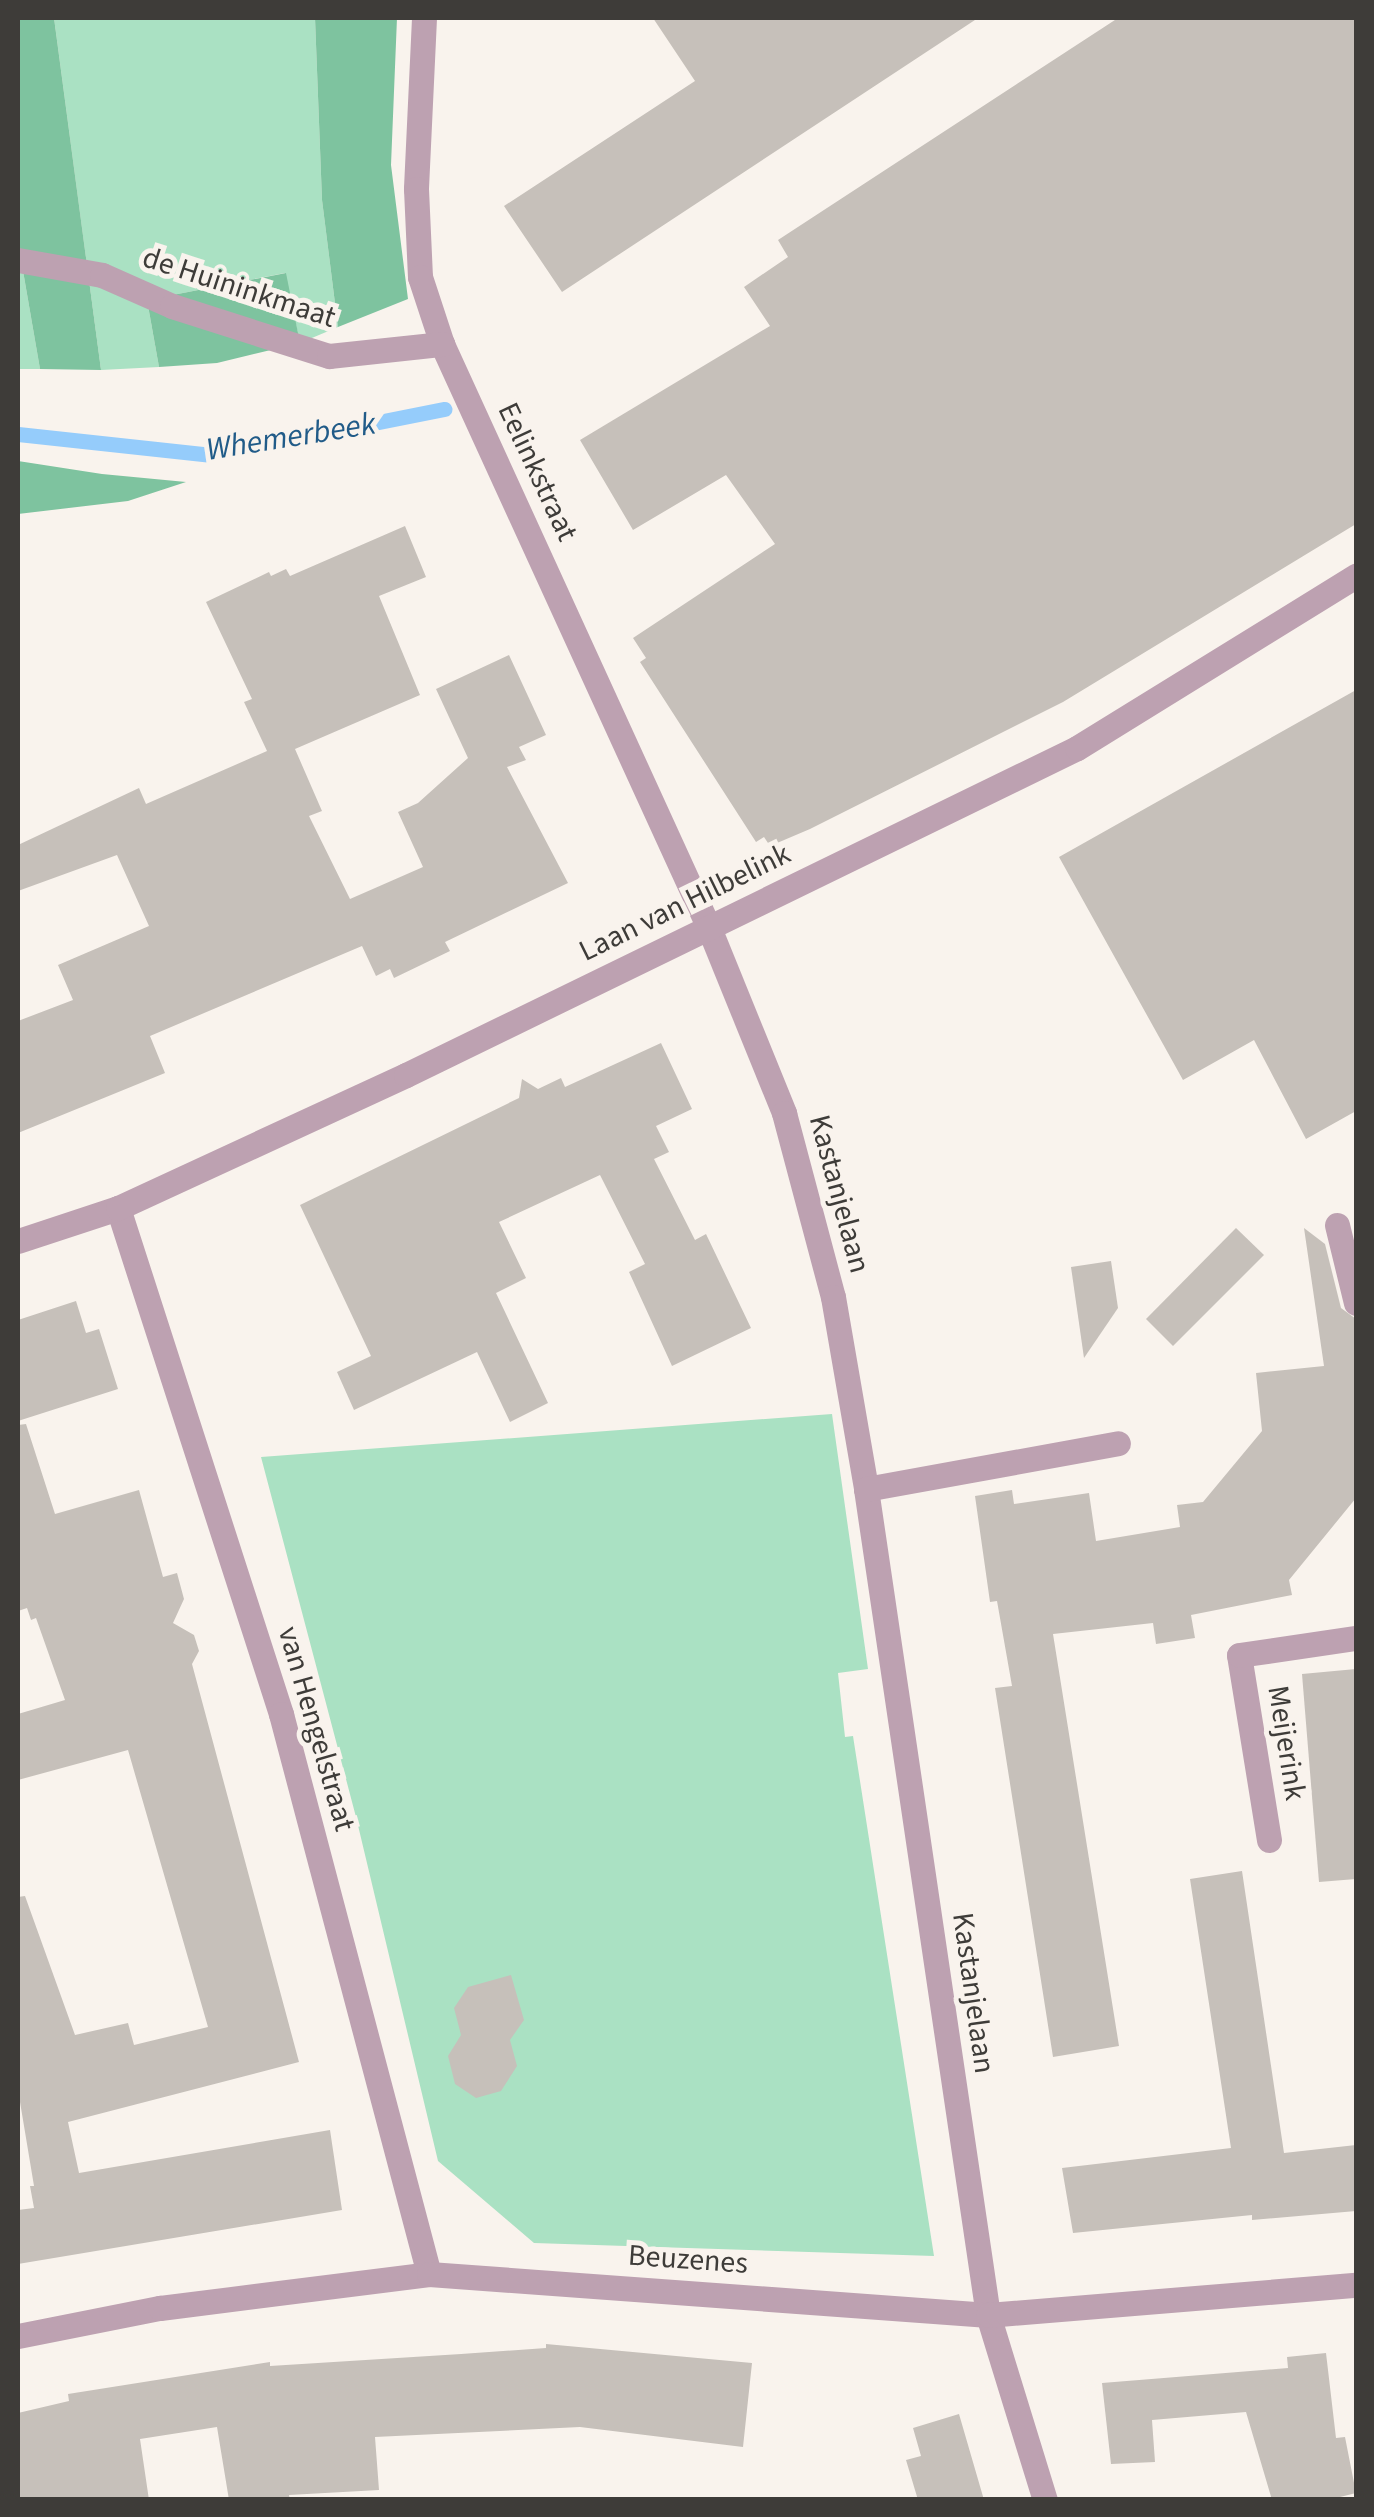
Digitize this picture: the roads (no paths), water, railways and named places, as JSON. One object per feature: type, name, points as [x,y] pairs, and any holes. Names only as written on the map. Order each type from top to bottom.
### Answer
[{"type":"street","name":"Eelinkstraat","points":[[424,18],[416,189],[420,278],[442,344],[709,928]]},
{"type":"street","name":"de Huininkmaat","points":[[18,260],[102,275],[172,306],[329,356],[442,344]]},
{"type":"street","name":"Laan van Hilbelink","points":[[18,1241],[118,1208],[1078,748],[1356,576]]},
{"type":"street","name":"Kastanjelaan","points":[[709,928],[784,1113],[833,1297],[866,1489],[988,2315],[1046,2500]]},
{"type":"street","name":"van Hengelstraat","points":[[118,1208],[282,1714],[429,2274]]},
{"type":"street","points":[[1337,1225],[1355,1291]]},
{"type":"street","points":[[866,1489],[1118,1443]]},
{"type":"street","name":"Meijerink","points":[[1269,1840],[1239,1655],[1356,1638]]},
{"type":"street","name":"Beuzenes","points":[[18,2336],[160,2308],[429,2274],[988,2315],[1356,2284]]},
{"type":"waterway","name":"Whemerbeek","points":[[18,434],[212,455],[445,409]]}]
